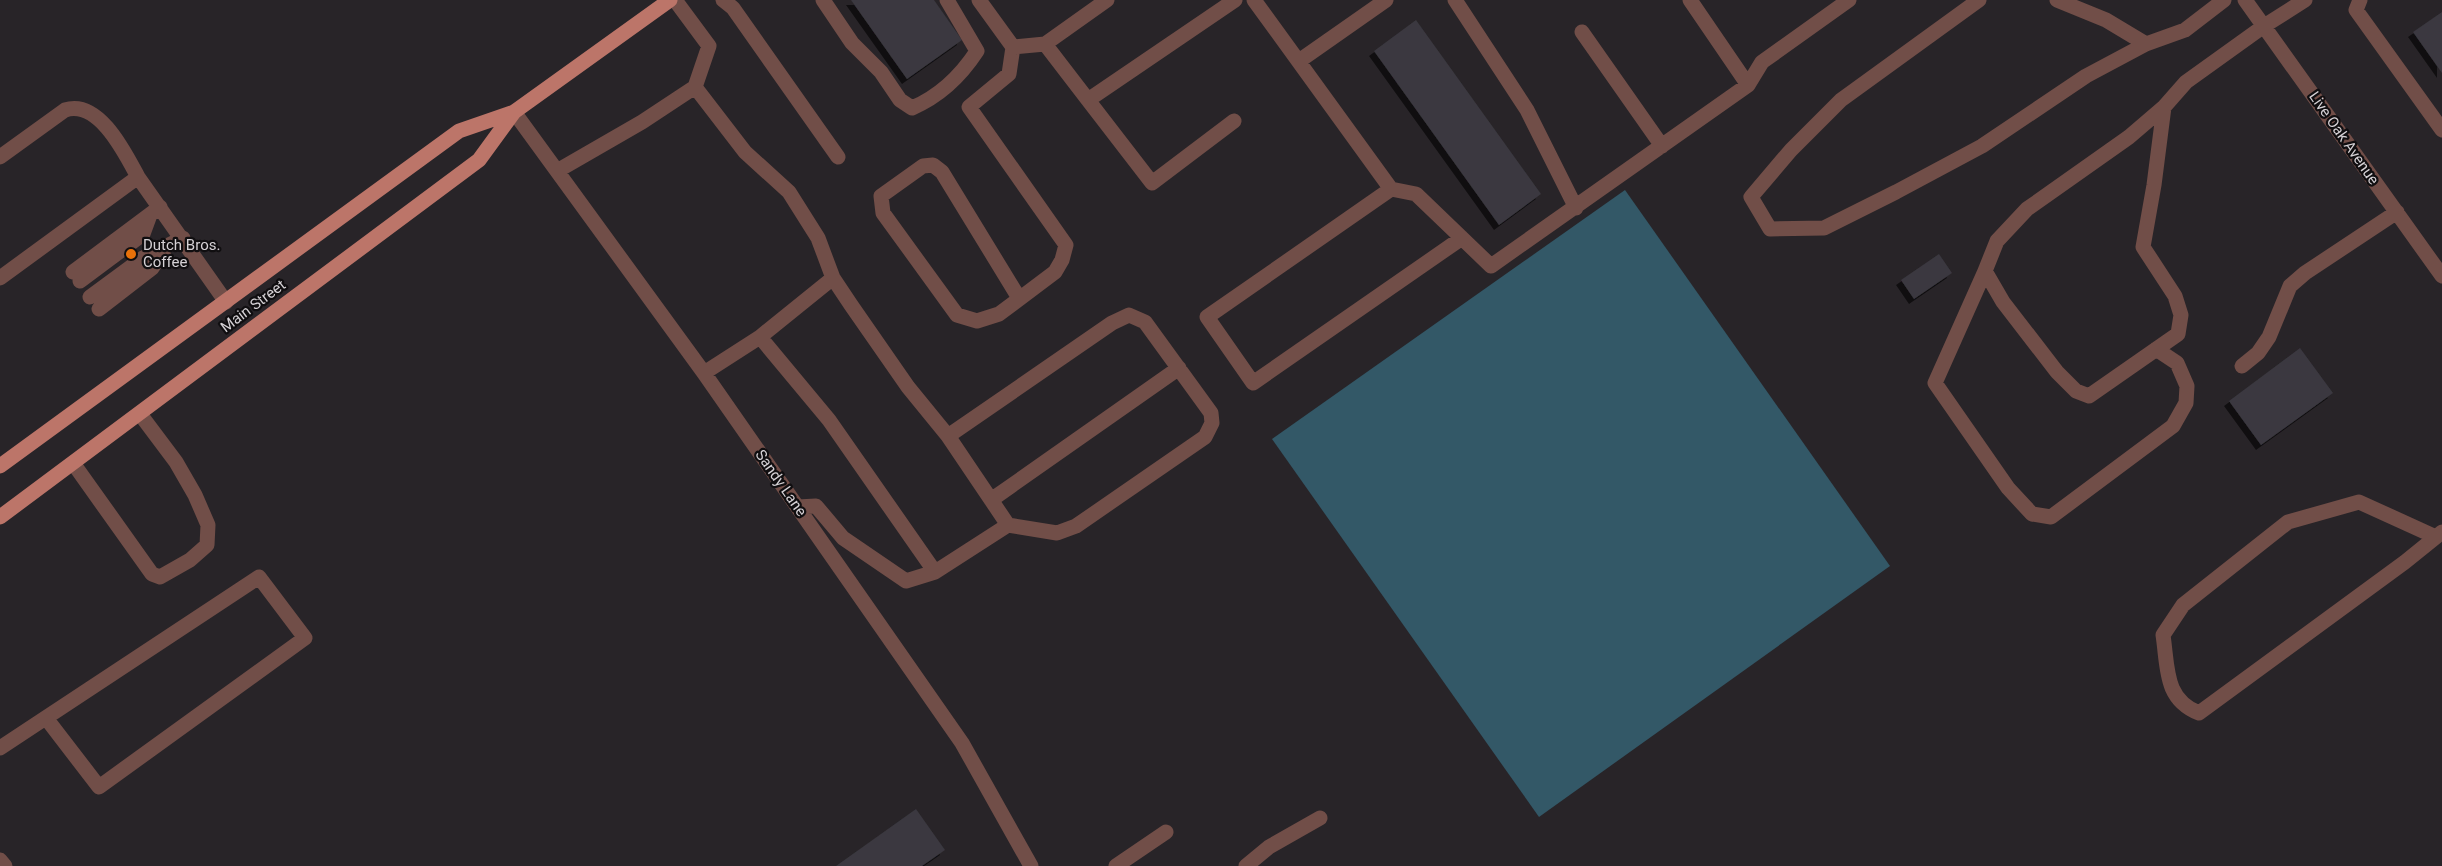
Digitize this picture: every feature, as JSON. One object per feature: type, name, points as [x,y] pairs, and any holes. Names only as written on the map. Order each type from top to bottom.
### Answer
[{"type":"main road","name":"Main Street","points":[[0,466],[459,131],[514,112],[670,0]]},
{"type":"main road","name":"Main Street","points":[[0,517],[479,160],[514,112]]},
{"type":"street","points":[[557,171],[642,122],[695,87],[709,46],[675,0]]},
{"type":"street","points":[[723,0],[733,8],[838,157]]},
{"type":"street","points":[[823,0],[852,43],[880,72],[900,100],[912,108],[933,99],[963,72],[977,51],[947,0]]},
{"type":"street","points":[[979,0],[1013,46],[1009,74],[969,106],[1066,245],[1062,260],[1055,272],[999,314],[977,321],[957,315],[883,213],[881,195],[924,166],[933,165],[942,172],[1019,298]]},
{"type":"street","points":[[1013,46],[1045,44],[1107,0]]},
{"type":"street","points":[[1088,100],[1235,0]]},
{"type":"street","points":[[1254,0],[1391,189],[1416,194],[1491,266],[1748,85],[1762,62],[1849,0]]},
{"type":"street","points":[[1299,61],[1386,0]]},
{"type":"street","points":[[1455,0],[1527,110],[1576,208]]},
{"type":"street","points":[[1690,0],[1748,85]]},
{"type":"street","points":[[1979,0],[1841,100],[1791,150],[1751,197],[1770,229],[1824,228],[1844,218],[1982,146],[2086,76],[2145,44],[2185,30],[2224,0]]},
{"type":"street","points":[[2057,0],[2106,20],[2145,44]]},
{"type":"street","name":"Live Oak Avenue","points":[[2246,0],[2442,276]]},
{"type":"street","points":[[2156,349],[2177,363],[2187,386],[2186,403],[2173,426],[2051,517],[2032,514],[2008,488],[1935,383],[1997,241],[2026,209],[2129,137],[2164,107],[2186,82],[2264,26],[2305,0]]},
{"type":"street","points":[[2360,0],[2356,10],[2442,130]]},
{"type":"street","points":[[1582,32],[1662,146]]},
{"type":"street","points":[[1045,44],[1152,183],[1234,121]]},
{"type":"street","points":[[695,87],[746,152],[789,192],[818,238],[833,278],[908,387],[948,436],[1008,525]]},
{"type":"street","points":[[1985,271],[2003,302],[2057,372],[2076,391],[2089,396],[2178,334],[2181,315],[2175,296],[2143,247],[2164,107]]},
{"type":"street","points":[[0,157],[65,110],[72,108],[88,112],[104,124],[123,150],[155,211],[183,238],[226,302]]},
{"type":"street","name":"Sandy Lane","points":[[514,112],[704,373],[962,743],[1031,866]]},
{"type":"street","points":[[0,278],[138,177]]},
{"type":"street","points":[[1391,189],[1207,317],[1253,383],[1462,238]]},
{"type":"street","points":[[77,277],[155,211]]},
{"type":"street","points":[[2242,366],[2258,353],[2269,337],[2290,286],[2305,273],[2397,212]]},
{"type":"street","points":[[95,303],[152,268],[165,249],[183,238]]},
{"type":"street","points":[[704,373],[760,338],[833,278]]},
{"type":"street","points":[[798,507],[816,506],[843,538],[906,580],[935,572],[1008,525],[1057,533],[1076,526],[1205,437],[1212,423],[1211,413],[1145,322],[1129,315],[1112,323],[948,436]]},
{"type":"street","points":[[760,338],[829,420],[935,572]]},
{"type":"street","points":[[991,500],[1179,368]]},
{"type":"street","points":[[73,463],[152,574],[160,577],[190,560],[207,545],[208,525],[195,495],[176,462],[140,414]]},
{"type":"street","points":[[2359,502],[2439,534],[2405,562],[2199,713],[2186,708],[2171,690],[2163,635],[2182,605],[2288,522],[2359,502]]},
{"type":"street","points":[[0,748],[259,577],[305,638],[99,787],[46,718]]},
{"type":"street","points":[[1246,866],[1269,847],[1320,818]]},
{"type":"street","points":[[1116,866],[1166,832]]},
{"type":"street","points":[[0,860],[5,866]]},
{"type":"water","points":[[1625,190],[1890,566],[1539,817],[1272,439]]},
{"type":"building","points":[[851,0],[934,0],[962,40],[907,79]]},
{"type":"building","points":[[2442,12],[2442,73],[2413,32]]},
{"type":"building","points":[[1416,20],[1541,194],[1499,225],[1374,51]]},
{"type":"building","points":[[1939,254],[1952,273],[1914,299],[1901,280]]},
{"type":"building","points":[[2300,348],[2333,393],[2261,445],[2229,401]]},
{"type":"building","points":[[916,809],[945,850],[922,866],[836,866]]},
{"type":"place","name":"Dutch Bros. Coffee","points":[[131,254]]}]
